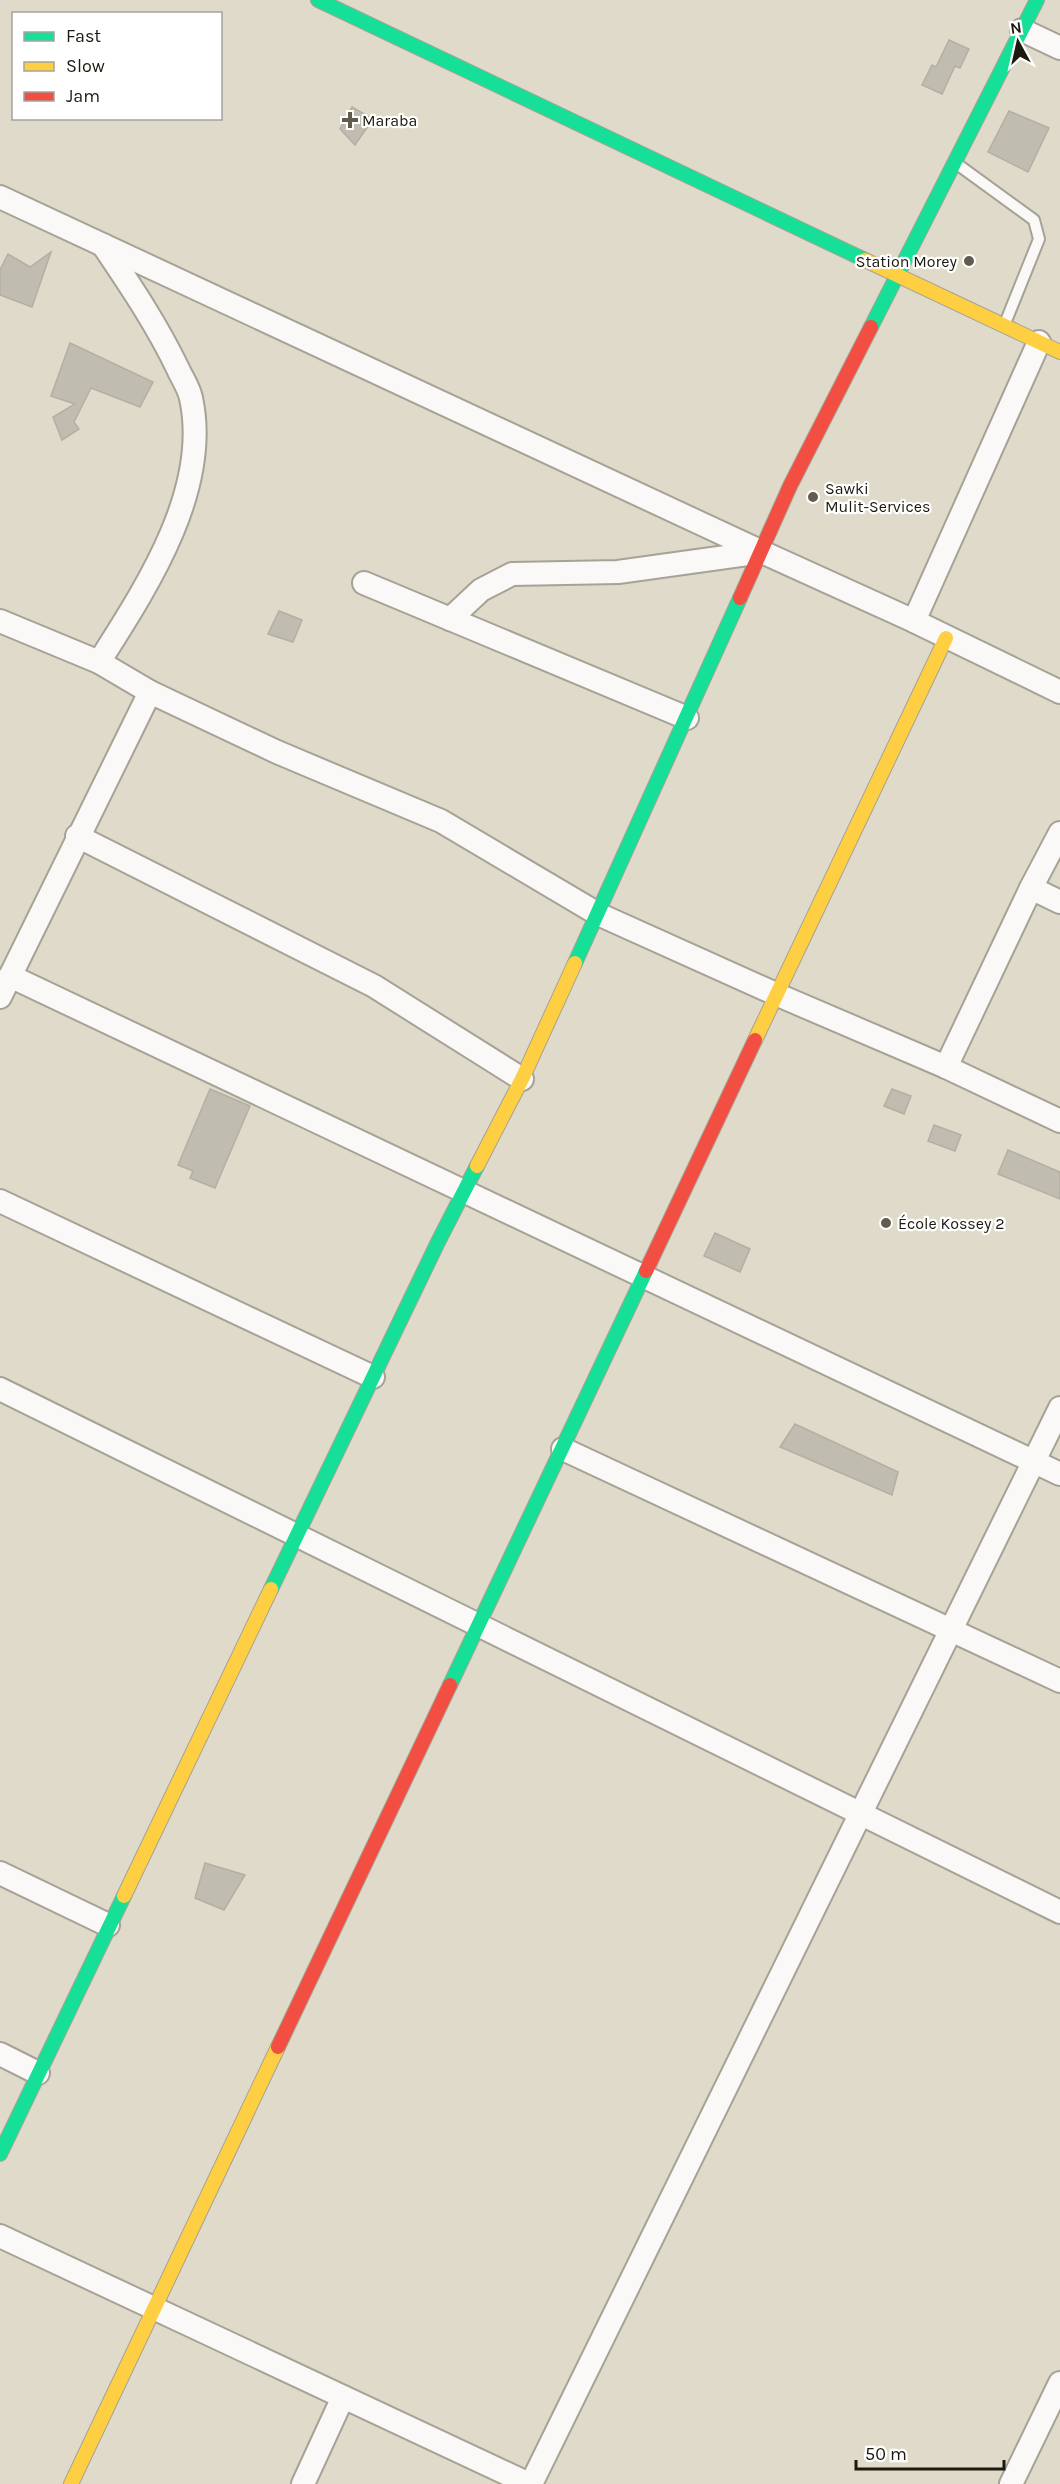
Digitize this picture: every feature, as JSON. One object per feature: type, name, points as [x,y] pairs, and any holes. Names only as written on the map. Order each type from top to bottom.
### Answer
[{"type":"street","points":[[318,0],[1060,352]]},
{"type":"street","points":[[0,2154],[108,1925],[463,1191],[522,1079],[790,486],[1037,0]]},
{"type":"street","points":[[1022,30],[1060,48]]},
{"type":"street","points":[[0,197],[914,621],[946,638],[1054,684]]},
{"type":"street","points":[[99,662],[129,613],[175,527],[193,458],[195,435],[191,397],[171,354],[138,296],[102,245]]},
{"type":"street","points":[[914,621],[1039,342]]},
{"type":"street","points":[[450,619],[481,590],[512,574],[618,572],[762,552]]},
{"type":"street","points":[[364,583],[687,718]]},
{"type":"street","points":[[0,621],[99,662],[150,692],[278,752],[441,821],[598,914],[946,1067],[1060,1120]]},
{"type":"street","points":[[71,2484],[946,638]]},
{"type":"street","points":[[0,997],[77,836],[150,692]]},
{"type":"street","points":[[946,1067],[1031,888],[1060,833]]},
{"type":"street","points":[[77,836],[374,986],[522,1079]]},
{"type":"street","points":[[1031,888],[1060,902]]},
{"type":"street","points":[[10,976],[1060,1474]]},
{"type":"street","points":[[0,1201],[373,1377]]},
{"type":"street","points":[[0,1389],[1060,1912]]},
{"type":"street","points":[[0,2236],[530,2484],[1060,1408]]},
{"type":"street","points":[[563,1449],[950,1632],[1060,1681]]},
{"type":"street","points":[[0,1873],[108,1925]]},
{"type":"street","points":[[0,2054],[38,2073]]},
{"type":"street","points":[[1011,2484],[1060,2383]]},
{"type":"street","points":[[303,2484],[343,2397]]},
{"type":"lane","points":[[955,162],[1034,220],[1037,228],[1039,239],[1004,326]]},
{"type":"building","points":[[949,40],[969,49],[960,68],[955,66],[942,94],[922,85],[932,65],[936,67]]},
{"type":"building","points":[[352,107],[373,119],[355,145],[340,129]]},
{"type":"building","points":[[1009,111],[1049,128],[1028,172],[988,152]]},
{"type":"building","points":[[51,252],[32,307],[0,295],[0,270],[8,254],[30,267]]},
{"type":"building","points":[[70,343],[153,382],[140,407],[91,388],[74,422],[79,429],[62,440],[53,417],[75,404],[51,396]]},
{"type":"building","points":[[279,611],[302,620],[293,642],[268,634]]},
{"type":"building","points":[[210,1089],[250,1106],[215,1188],[190,1178],[193,1171],[178,1165]]},
{"type":"building","points":[[892,1089],[911,1096],[904,1114],[884,1106]]},
{"type":"building","points":[[934,1125],[961,1135],[955,1151],[928,1141]]},
{"type":"building","points":[[1008,1150],[1060,1172],[1060,1199],[998,1174]]},
{"type":"building","points":[[715,1233],[750,1249],[740,1272],[704,1256]]},
{"type":"building","points":[[795,1424],[898,1472],[892,1495],[780,1447]]},
{"type":"building","points":[[205,1863],[245,1875],[224,1910],[195,1898]]},
{"type":"traffic: fast","points":[[318,0],[865,260]]},
{"type":"traffic: fast","points":[[871,327],[1037,0]]},
{"type":"traffic: fast","points":[[575,963],[740,598]]},
{"type":"traffic: fast","points":[[271,1589],[477,1166]]},
{"type":"traffic: fast","points":[[450,1685],[646,1271]]},
{"type":"traffic: fast","points":[[0,2154],[124,1896]]},
{"type":"traffic: slow","points":[[865,260],[1060,352]]},
{"type":"traffic: slow","points":[[755,1040],[946,638]]},
{"type":"traffic: slow","points":[[477,1166],[522,1079],[575,963]]},
{"type":"traffic: slow","points":[[124,1896],[271,1589]]},
{"type":"traffic: slow","points":[[71,2484],[278,2047]]},
{"type":"traffic: jam","points":[[740,598],[790,486],[871,327]]},
{"type":"traffic: jam","points":[[646,1271],[755,1040]]},
{"type":"traffic: jam","points":[[278,2047],[450,1685]]},
{"type":"place","name":"Maraba","points":[[350,120]]},
{"type":"place","name":"Station Morey","points":[[969,261]]},
{"type":"place","name":"Sawki Mulit-Services","points":[[813,497]]},
{"type":"place","name":"École Kossey 2","points":[[886,1223]]}]
